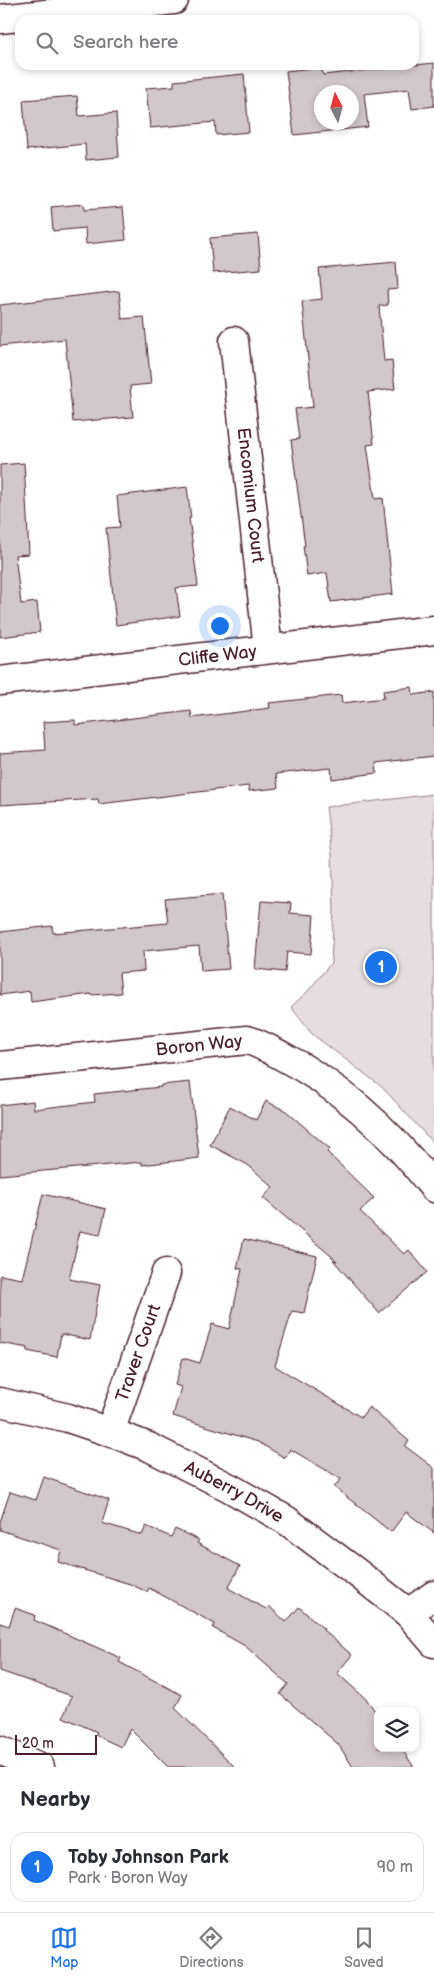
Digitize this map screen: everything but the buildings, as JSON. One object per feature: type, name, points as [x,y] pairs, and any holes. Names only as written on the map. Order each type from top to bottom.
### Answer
[{"type":"street","points":[[28,15],[114,3],[174,0]]},
{"type":"street","points":[[0,19],[15,17]]},
{"type":"street","name":"Encomium Court","points":[[234,341],[268,649]]},
{"type":"street","name":"Cliffe Way","points":[[0,681],[434,630]]},
{"type":"street","name":"Boron Way","points":[[0,1066],[247,1040],[255,1042],[300,1065],[352,1102],[399,1146],[434,1188]]},
{"type":"street","name":"Traver Court","points":[[110,1432],[166,1273]]},
{"type":"street","name":"Auberry Drive","points":[[0,1402],[68,1418],[110,1432],[149,1447],[230,1488],[286,1520],[408,1613],[434,1643]]},
{"type":"street","points":[[408,1613],[434,1595]]},
{"type":"street","points":[[0,1750],[40,1767]]},
{"type":"shaded area","points":[[434,794],[434,1144],[382,1087],[312,1034],[291,1007],[308,991],[331,963],[334,908],[332,855],[326,807]]},
{"type":"place","name":"Toby Johnson Park","points":[[381,967]]}]
